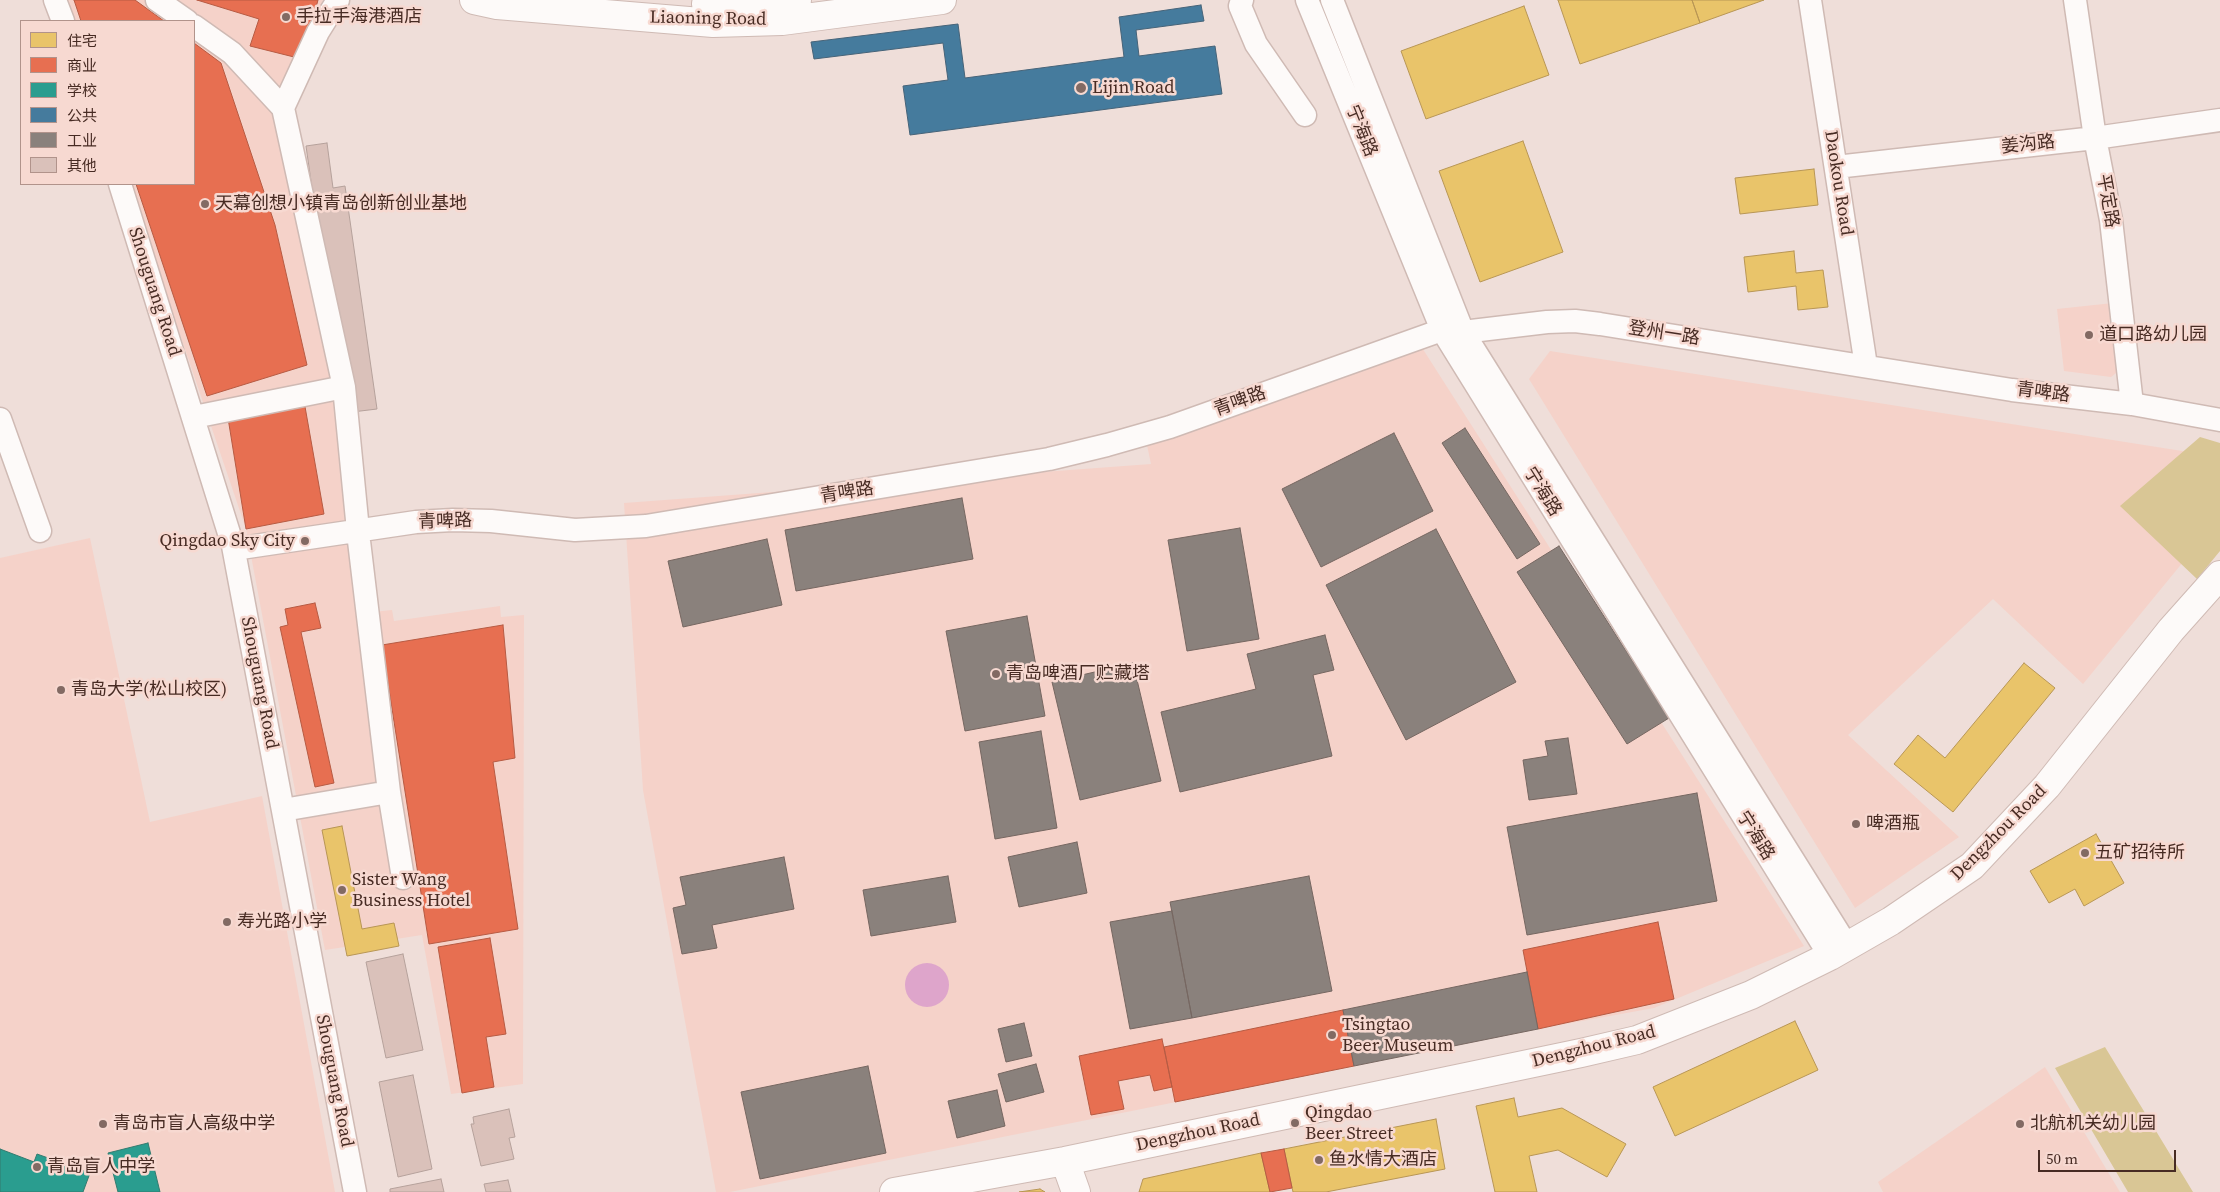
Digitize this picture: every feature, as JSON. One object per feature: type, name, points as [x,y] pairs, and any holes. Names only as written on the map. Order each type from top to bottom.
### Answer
[{"type":"main road","name":"Liaoning Road","points":[[474,0],[497,5],[713,23],[782,21],[942,0]]},
{"type":"main road","name":"Liaoning Road","points":[[653,0],[713,2],[797,0]]},
{"type":"main road","name":"Dengzhou Road","points":[[894,1192],[1065,1161],[1637,1040],[1751,995],[1892,921],[1972,866],[2047,786],[2171,630],[2220,575]]},
{"type":"main road","points":[[2171,630],[2192,615],[2220,602]]},
{"type":"main road","points":[[1065,1161],[1076,1192]]},
{"type":"street","points":[[55,0],[63,20]]},
{"type":"street","points":[[157,0],[186,20]]},
{"type":"street","points":[[283,108],[318,32],[338,0]]},
{"type":"street","points":[[1242,0],[1240,6],[1256,44],[1305,115]]},
{"type":"street","name":"宁海路","points":[[1307,0],[1452,331],[1838,951]]},
{"type":"street","name":"Daokou Road","points":[[1810,0],[1866,366]]},
{"type":"street","name":"平定路","points":[[2076,0],[2096,138],[2111,220],[2132,404]]},
{"type":"street","name":"宁海路","points":[[1333,1],[1452,331]]},
{"type":"street","points":[[195,27],[232,53],[283,108],[344,387],[358,530],[389,792],[403,878]]},
{"type":"street","name":"姜沟路","points":[[1836,167],[2096,138],[2220,120]]},
{"type":"street","name":"Shouguang Road","points":[[120,185],[194,416],[234,550],[355,1192]]},
{"type":"street","name":"登州一路","points":[[1452,331],[1575,321],[1866,366]]},
{"type":"street","name":"青啤路","points":[[234,550],[416,522],[453,520],[491,521],[575,530],[646,526],[1049,459],[1170,427],[1452,331]]},
{"type":"street","name":"青啤路","points":[[1866,366],[2012,390],[2132,404],[2220,420]]},
{"type":"street","points":[[194,416],[344,387]]},
{"type":"street","points":[[0,419],[40,531]]},
{"type":"street","points":[[283,810],[389,792]]},
{"type":"shaded area","name":"Qingdao Sky City","points":[[66,0],[323,0],[294,102],[373,612],[392,610],[394,621],[500,606],[501,617],[524,615],[523,1084],[451,1094],[422,935],[325,950],[246,529],[129,185],[195,185],[195,20],[73,20]]},
{"type":"shaded area","name":"道口路幼儿园","points":[[2113,303],[2120,370],[2111,377],[2064,371],[2057,309]]},
{"type":"shaded area","points":[[1419,343],[1804,946],[1654,1008],[1538,1029],[730,1192],[716,1192],[643,790],[624,503],[1151,464],[1143,426]]},
{"type":"shaded area","points":[[1550,351],[2220,457],[2220,517],[2083,684],[1993,599],[1848,735],[1959,837],[1855,908],[1529,379]]},
{"type":"shaded area","points":[[2200,437],[2220,443],[2220,551],[2197,579],[2120,506]]},
{"type":"shaded area","points":[[90,538],[150,822],[262,796],[335,1192],[0,1192],[0,558]]},
{"type":"shaded area","points":[[923,963],[931,963],[943,969],[949,985],[943,1001],[931,1007],[923,1007],[911,1001],[905,989],[905,981],[911,969]]},
{"type":"shaded area","points":[[2105,1047],[2193,1192],[2128,1192],[2055,1068]]},
{"type":"shaded area","name":"北航机关幼儿园","points":[[2045,1067],[2120,1192],[1883,1192],[1878,1182]]},
{"type":"building: 住宅","points":[[1558,0],[1692,0],[1700,23],[1580,64]]},
{"type":"building: 住宅","points":[[1692,0],[1764,0],[1700,23]]},
{"type":"building: 住宅","points":[[1524,6],[1549,75],[1426,119],[1401,51]]},
{"type":"building: 住宅","points":[[1523,141],[1563,252],[1480,282],[1439,171]]},
{"type":"building: 住宅","points":[[1814,169],[1818,205],[1740,214],[1735,178]]},
{"type":"building: 住宅","points":[[1794,251],[1796,273],[1823,270],[1828,307],[1798,310],[1796,286],[1748,292],[1744,257]]},
{"type":"building: 住宅","points":[[2024,663],[2055,688],[1953,812],[1894,764],[1918,735],[1945,758]]},
{"type":"building: 住宅","points":[[342,826],[362,929],[394,923],[399,946],[347,956],[322,830]]},
{"type":"building: 住宅","name":"五矿招待所","points":[[2096,834],[2124,883],[2084,906],[2075,889],[2049,903],[2030,871]]},
{"type":"building: 住宅","points":[[1795,1021],[1818,1070],[1675,1136],[1653,1087]]},
{"type":"building: 住宅","points":[[1514,1098],[1518,1117],[1562,1108],[1626,1144],[1607,1177],[1558,1150],[1529,1156],[1537,1192],[1495,1192],[1476,1106]]},
{"type":"building: 住宅","points":[[1436,1119],[1445,1169],[1326,1192],[1293,1192],[1284,1149]]},
{"type":"building: 住宅","points":[[1261,1153],[1270,1192],[1139,1192],[1143,1179]]},
{"type":"building: 住宅","points":[[1040,1189],[1045,1192],[1019,1192]]},
{"type":"building: 商业","points":[[74,0],[135,0],[163,20],[81,20]]},
{"type":"building: 商业","points":[[197,0],[318,0],[302,59],[250,46],[259,19]]},
{"type":"building: 商业","name":"天幕创想小镇青岛创新创业基地","points":[[195,44],[221,63],[275,225],[307,365],[207,396],[136,185],[195,185]]},
{"type":"building: 商业","points":[[304,401],[324,514],[246,529],[228,418]]},
{"type":"building: 商业","points":[[315,603],[321,628],[301,632],[334,783],[315,787],[280,627],[288,625],[285,609]]},
{"type":"building: 商业","points":[[503,625],[515,758],[493,762],[518,929],[429,944],[382,645]]},
{"type":"building: 商业","points":[[1658,922],[1674,999],[1538,1029],[1523,950]]},
{"type":"building: 商业","points":[[490,938],[506,1034],[486,1037],[494,1087],[462,1093],[438,947]]},
{"type":"building: 商业","points":[[1343,1010],[1354,1066],[1175,1102],[1164,1047]]},
{"type":"building: 商业","points":[[1162,1039],[1172,1087],[1154,1091],[1150,1075],[1118,1081],[1124,1109],[1091,1115],[1079,1056]]},
{"type":"building: 商业","points":[[1284,1149],[1292,1188],[1270,1192],[1261,1153]]},
{"type":"building: 学校","name":"青岛盲人中学","points":[[148,1143],[160,1192],[118,1192],[108,1153]]},
{"type":"building: 学校","name":"青岛盲人中学","points":[[0,1149],[34,1162],[37,1154],[90,1173],[83,1192],[0,1192]]},
{"type":"building: 公共","points":[[1201,5],[1204,21],[1136,30],[1139,56],[1215,46],[1222,94],[910,135],[903,86],[948,80],[943,43],[814,59],[811,42],[958,24],[965,78],[1124,57],[1119,17]]},
{"type":"building: 工业","points":[[1465,428],[1540,544],[1517,559],[1442,443]]},
{"type":"building: 工业","points":[[1394,433],[1433,511],[1321,567],[1282,489]]},
{"type":"building: 工业","points":[[962,498],[973,559],[796,591],[785,530]]},
{"type":"building: 工业","points":[[1240,528],[1259,639],[1187,651],[1168,540]]},
{"type":"building: 工业","points":[[1436,529],[1516,682],[1406,740],[1326,585]]},
{"type":"building: 工业","points":[[767,539],[782,605],[683,627],[668,561]]},
{"type":"building: 工业","points":[[1559,546],[1669,718],[1627,744],[1517,572]]},
{"type":"building: 工业","name":"青岛啤酒厂贮藏塔","points":[[1027,616],[1045,716],[965,731],[946,631]]},
{"type":"building: 工业","points":[[1325,635],[1334,670],[1313,675],[1332,756],[1180,792],[1161,712],[1256,689],[1247,654]]},
{"type":"building: 工业","points":[[1133,663],[1161,781],[1080,800],[1052,682]]},
{"type":"building: 工业","points":[[1041,731],[1057,828],[995,839],[979,742]]},
{"type":"building: 工业","points":[[1568,738],[1577,794],[1529,800],[1523,760],[1548,756],[1545,741]]},
{"type":"building: 工业","points":[[1697,793],[1717,901],[1527,935],[1507,827]]},
{"type":"building: 工业","points":[[1077,842],[1087,893],[1019,907],[1008,857]]},
{"type":"building: 工业","points":[[784,857],[794,909],[712,925],[717,948],[682,954],[673,908],[686,905],[680,877]]},
{"type":"building: 工业","points":[[948,876],[956,922],[871,936],[863,890]]},
{"type":"building: 工业","points":[[1309,876],[1332,991],[1192,1018],[1170,902]]},
{"type":"building: 工业","points":[[1172,911],[1192,1018],[1130,1029],[1110,922]]},
{"type":"building: 工业","points":[[1527,972],[1538,1029],[1354,1066],[1343,1010]]},
{"type":"building: 工业","points":[[1024,1023],[1032,1056],[1006,1062],[998,1029]]},
{"type":"building: 工业","points":[[1036,1064],[1044,1092],[1006,1102],[998,1074]]},
{"type":"building: 工业","points":[[868,1066],[886,1153],[760,1179],[741,1092]]},
{"type":"building: 工业","points":[[997,1090],[1005,1126],[957,1138],[948,1101]]},
{"type":"building: 其他","points":[[327,143],[333,188],[345,186],[377,409],[344,413],[306,146]]},
{"type":"building: 其他","points":[[403,954],[423,1050],[386,1058],[366,962]]},
{"type":"building: 其他","points":[[413,1075],[432,1169],[398,1177],[379,1082]]},
{"type":"building: 其他","points":[[509,1109],[515,1137],[509,1138],[514,1159],[481,1166],[471,1124],[474,1124],[473,1117]]},
{"type":"building: 其他","points":[[441,1179],[444,1192],[390,1192],[390,1189]]},
{"type":"building: 其他","points":[[508,1180],[511,1192],[486,1192],[484,1184]]},
{"type":"place","name":"手拉手海港酒店","points":[[286,17]]},
{"type":"place","name":"Lijin Road","points":[[1081,88]]},
{"type":"place","name":"天幕创想小镇青岛创新创业基地","points":[[205,204]]},
{"type":"place","name":"道口路幼儿园","points":[[2089,335]]},
{"type":"place","name":"Qingdao Sky City","points":[[305,541]]},
{"type":"place","name":"青岛啤酒厂贮藏塔","points":[[996,674]]},
{"type":"place","name":"青岛大学(松山校区)","points":[[61,690]]},
{"type":"place","name":"啤酒瓶","points":[[1856,824]]},
{"type":"place","name":"五矿招待所","points":[[2085,853]]},
{"type":"place","name":"Sister Wang Business Hotel","points":[[342,890]]},
{"type":"place","name":"寿光路小学","points":[[227,922]]},
{"type":"place","name":"Tsingtao Beer Museum","points":[[1332,1035]]},
{"type":"place","name":"Qingdao Beer Street","points":[[1295,1123]]},
{"type":"place","name":"青岛市盲人高级中学","points":[[103,1124]]},
{"type":"place","name":"北航机关幼儿园","points":[[2020,1124]]},
{"type":"place","name":"鱼水情大酒店","points":[[1319,1160]]},
{"type":"place","name":"青岛盲人中学","points":[[37,1167]]}]
